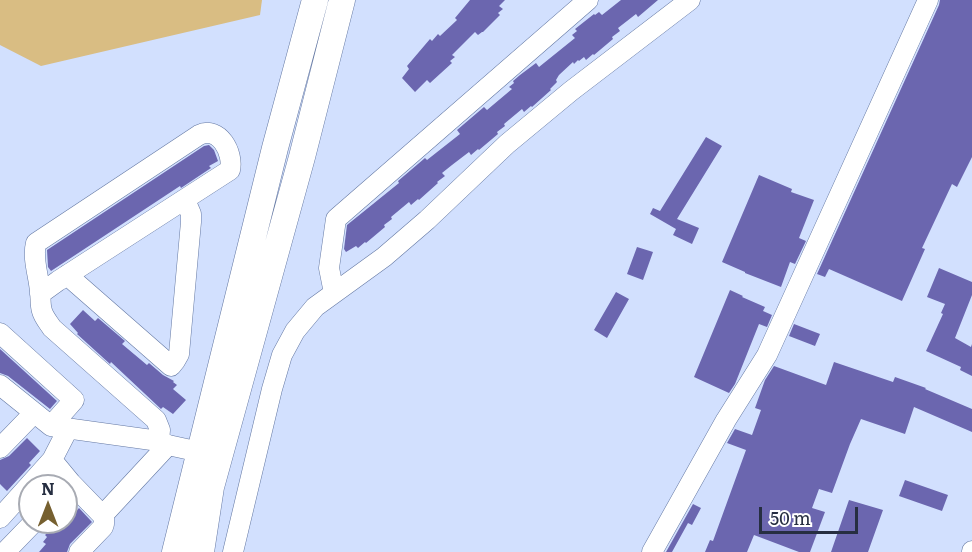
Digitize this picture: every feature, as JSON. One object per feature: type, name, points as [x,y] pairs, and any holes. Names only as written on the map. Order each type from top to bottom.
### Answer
[{"type":"main road","points":[[196,537],[200,452],[275,148],[315,0]]},
{"type":"main road","points":[[175,552],[196,537],[302,157],[342,0]]},
{"type":"street","points":[[334,292],[329,268],[336,219],[588,0]]},
{"type":"street","points":[[233,552],[282,355],[295,332],[315,307],[384,257],[427,220],[507,144],[690,0]]},
{"type":"street","points":[[652,552],[726,420],[767,355],[928,0]]},
{"type":"street","points":[[40,294],[230,170],[231,156],[220,137],[205,132],[199,135],[36,243],[34,257],[43,315],[52,328],[156,420],[163,443]]},
{"type":"street","points":[[67,275],[171,366],[179,354],[192,222],[185,200]]},
{"type":"street","points":[[0,333],[74,400],[60,427],[52,460],[0,518]]},
{"type":"street","points":[[0,385],[34,413],[60,427],[163,443],[200,452]]},
{"type":"street","points":[[0,448],[34,413]]},
{"type":"street","points":[[103,515],[163,443]]},
{"type":"street","points":[[52,460],[61,474]]},
{"type":"street","points":[[78,494],[103,515],[105,520],[103,527],[79,552]]},
{"type":"street","points":[[5,552],[22,534]]},
{"type":"shaded area","points":[[0,0],[262,0],[260,15],[41,66],[0,45]]},
{"type":"building","points":[[470,0],[505,0],[499,6],[503,9],[498,13],[500,15],[483,32],[478,35],[475,32],[452,55],[455,57],[450,61],[452,63],[430,83],[427,80],[415,92],[402,78],[409,69],[407,66],[430,39],[432,41],[438,34],[440,36],[457,20],[455,18]]},
{"type":"building","points":[[621,0],[658,0],[638,17],[636,14],[618,28],[620,31],[612,37],[613,39],[594,55],[586,60],[584,57],[574,64],[573,62],[559,75],[551,90],[532,107],[524,112],[522,109],[479,150],[471,155],[469,152],[442,173],[445,176],[438,183],[419,200],[411,205],[409,202],[391,217],[392,219],[384,225],[385,227],[366,243],[346,252],[344,249],[347,225],[399,183],[398,181],[425,158],[427,160],[460,134],[457,130],[484,107],[487,110],[512,89],[509,87],[520,75],[536,63],[539,67],[575,38],[572,35],[577,31],[575,29],[594,14],[599,12],[602,15]]},
{"type":"building","points":[[940,0],[972,0],[972,157],[957,187],[952,184],[922,248],[925,249],[902,301],[829,269],[825,277],[817,274]]},
{"type":"building","points":[[706,137],[722,146],[677,219],[699,228],[692,244],[673,235],[676,229],[650,214],[653,208],[660,211]]},
{"type":"building","points":[[209,145],[214,150],[218,161],[209,166],[211,168],[51,271],[48,267],[47,250],[204,146]]},
{"type":"building","points":[[759,175],[792,189],[791,192],[814,200],[799,238],[806,241],[795,264],[790,262],[781,287],[722,262]]},
{"type":"building","points":[[637,247],[653,252],[643,280],[627,274]]},
{"type":"building","points":[[939,268],[972,282],[972,295],[955,338],[971,347],[972,344],[972,376],[960,370],[961,367],[926,351],[943,314],[941,313],[945,304],[927,297]]},
{"type":"building","points":[[730,290],[765,307],[763,311],[772,315],[767,327],[759,324],[735,384],[729,393],[694,377]]},
{"type":"building","points":[[616,292],[629,299],[607,338],[594,330]]},
{"type":"building","points":[[83,310],[95,321],[98,318],[125,341],[122,344],[147,365],[149,363],[174,381],[177,385],[173,389],[186,400],[173,414],[163,407],[161,409],[77,334],[70,324]]},
{"type":"building","points":[[794,324],[820,334],[815,346],[789,336]]},
{"type":"building","points":[[0,349],[57,401],[50,409],[8,376],[0,373]]},
{"type":"building","points":[[834,362],[893,382],[895,377],[972,409],[972,432],[914,407],[905,434],[861,419],[832,493],[819,489],[812,508],[825,512],[810,552],[799,552],[754,535],[747,552],[705,552],[710,540],[713,541],[746,450],[727,443],[735,429],[752,435],[761,410],[755,408],[765,380],[774,366],[826,385]]},
{"type":"building","points":[[27,438],[40,451],[23,474],[18,474],[18,479],[7,491],[0,484],[0,460],[9,456]]},
{"type":"building","points":[[905,480],[948,495],[942,511],[899,496]]},
{"type":"building","points":[[849,500],[883,510],[868,552],[831,552]]},
{"type":"building","points":[[693,504],[701,508],[692,525],[688,523],[672,552],[666,552]]},
{"type":"building","points":[[78,509],[92,522],[70,544],[67,552],[39,552],[46,544],[43,542],[47,537],[46,534],[78,534]]}]
